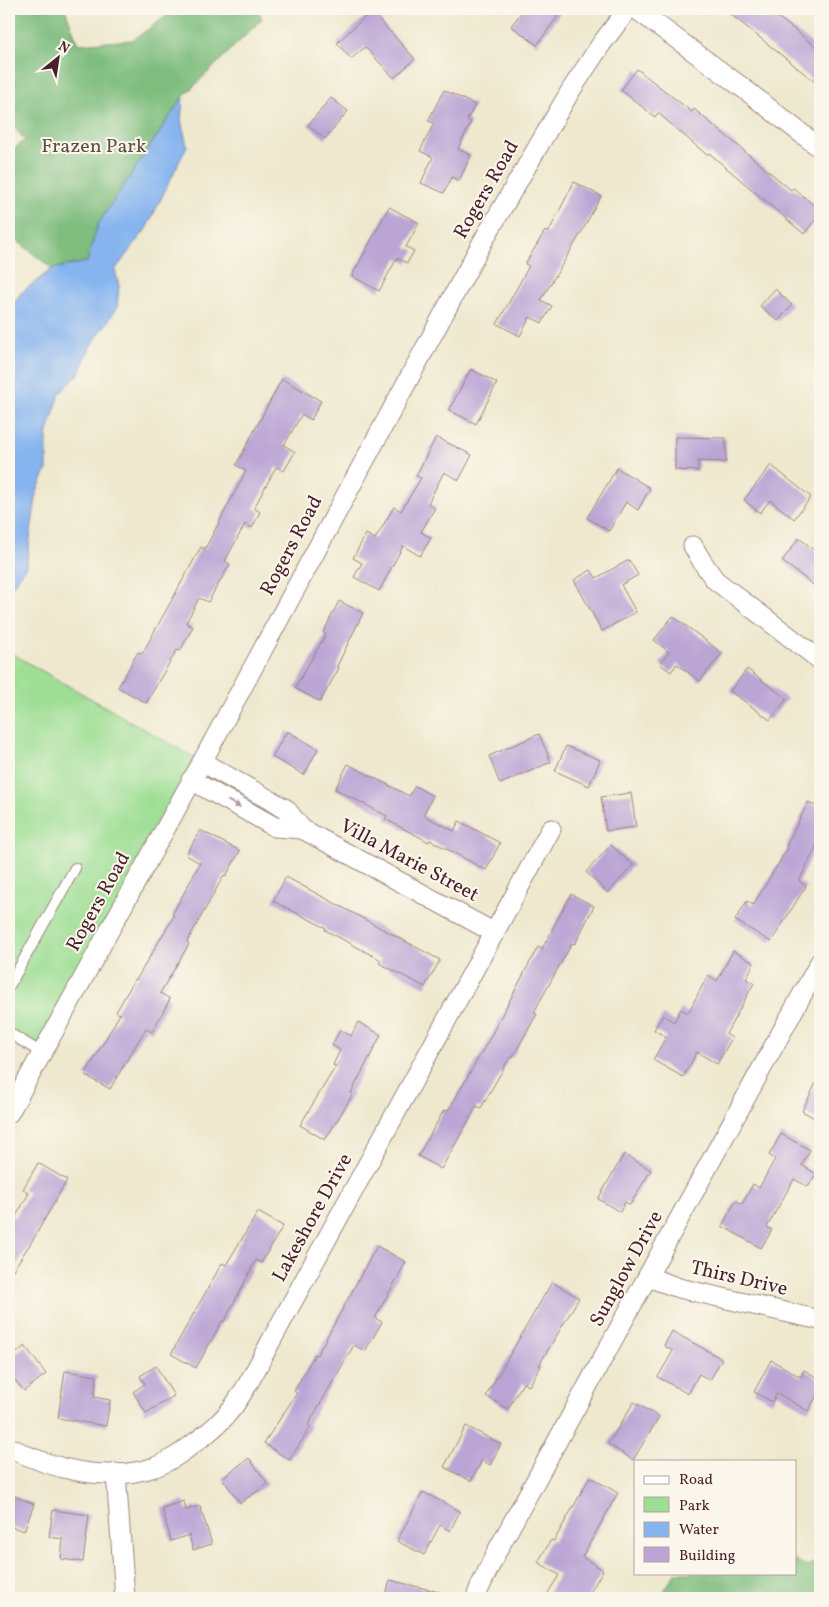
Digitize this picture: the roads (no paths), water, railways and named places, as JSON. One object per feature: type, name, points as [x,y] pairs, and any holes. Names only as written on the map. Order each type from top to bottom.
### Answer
[{"type":"street","name":"Rogers Road","points":[[9,1113],[202,762],[483,241],[571,90],[602,43],[628,9]]},
{"type":"street","points":[[636,9],[820,148]]},
{"type":"street","points":[[693,546],[715,580],[820,660]]},
{"type":"street","name":"Villa Marie Street","points":[[202,762],[286,809],[302,829],[495,933]]},
{"type":"street","name":"Villa Marie Street","points":[[191,780],[275,827],[302,829]]},
{"type":"street","name":"Lakeshore Drive","points":[[9,1447],[55,1467],[97,1474],[137,1471],[155,1467],[173,1459],[206,1434],[233,1407],[551,830]]},
{"type":"street","name":"Sunglow Drive","points":[[476,1598],[497,1551],[820,962]]},
{"type":"street","name":"Thirs Drive","points":[[648,1278],[679,1288],[820,1320]]},
{"type":"street","points":[[116,1473],[125,1598]]},
{"type":"lane","points":[[9,986],[75,868]]},
{"type":"lane","points":[[9,1034],[42,1053]]},
{"type":"water","points":[[183,97],[181,120],[187,146],[146,229],[115,270],[119,286],[117,308],[90,347],[78,375],[60,393],[47,435],[47,469],[37,491],[26,566],[11,588],[9,597],[9,312],[21,293],[52,269],[87,262],[98,224]]},
{"type":"park label","name":"Frazen Park","points":[[94,147]]}]
